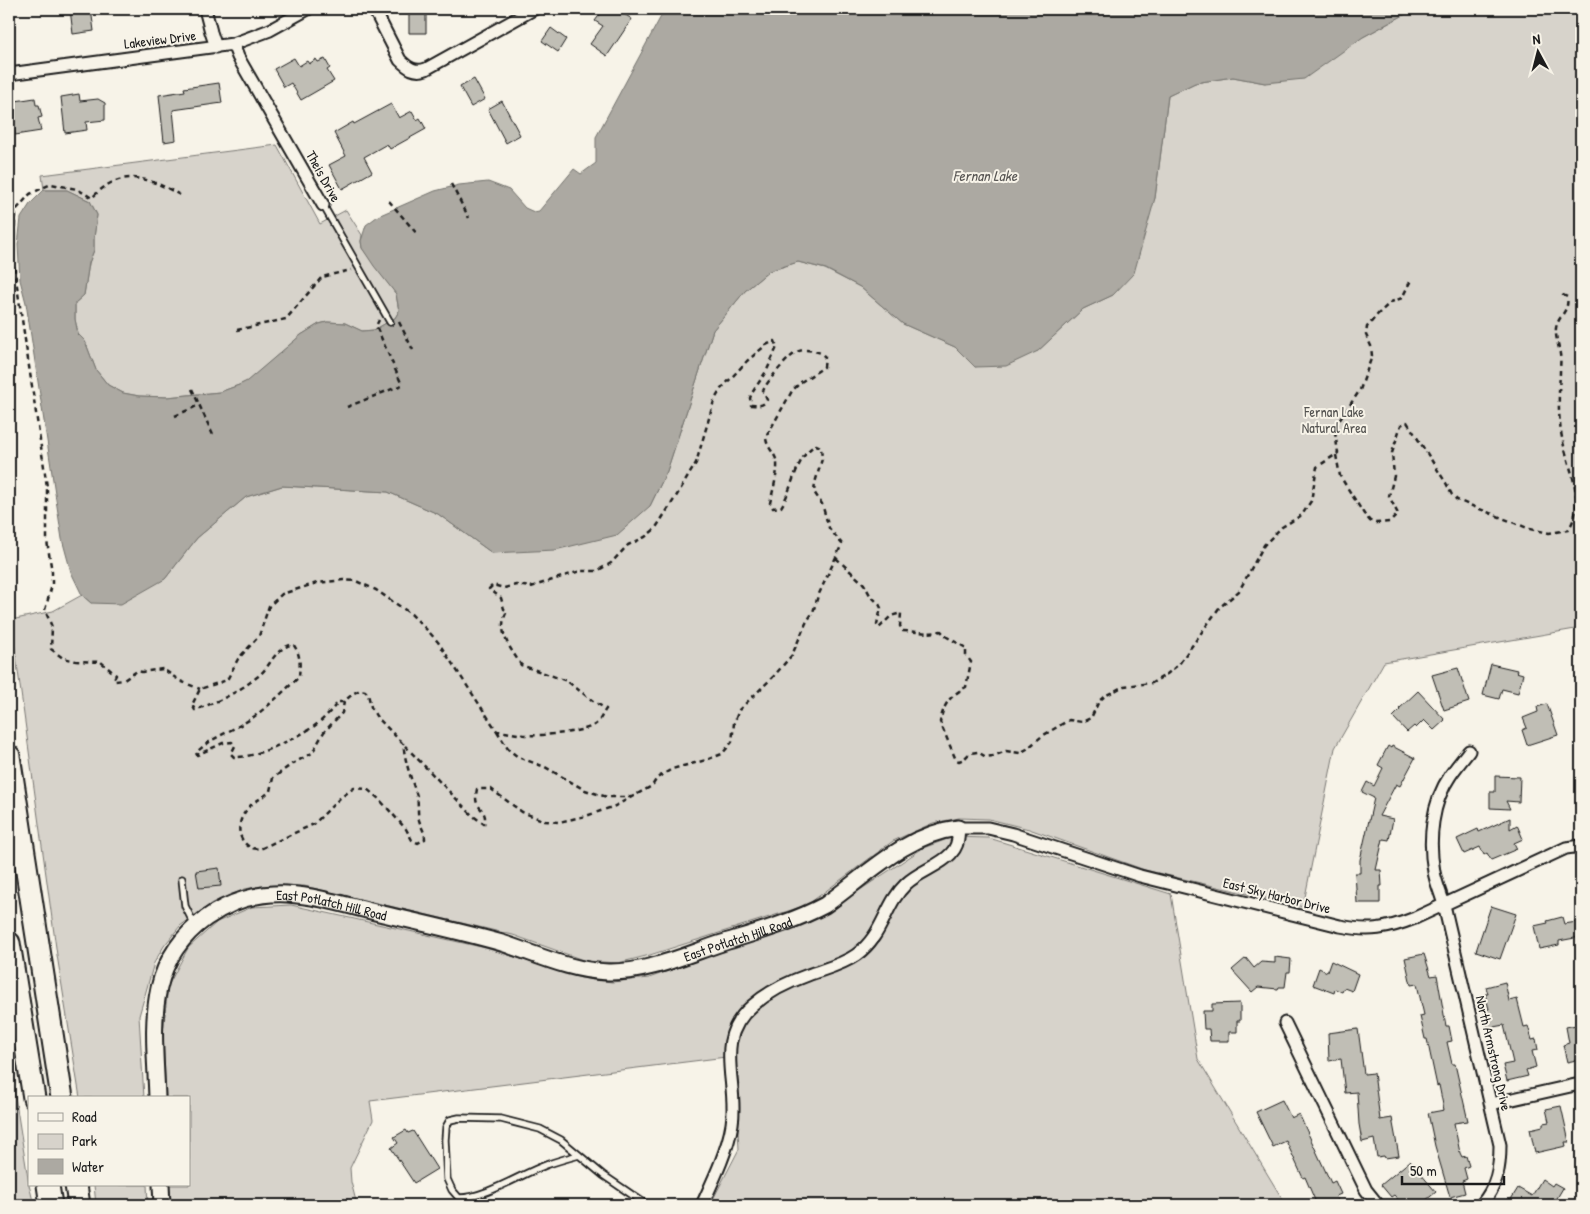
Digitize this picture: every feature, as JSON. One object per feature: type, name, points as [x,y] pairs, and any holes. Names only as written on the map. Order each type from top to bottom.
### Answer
[{"type":"highway","points":[[9,756],[62,1096]]},
{"type":"highway","points":[[9,943],[34,1096]]},
{"type":"highway","points":[[48,1186],[51,1205]]},
{"type":"highway","points":[[76,1186],[79,1205]]},
{"type":"street","points":[[205,9],[210,32],[216,47]]},
{"type":"street","name":"Lakeview Drive","points":[[9,74],[233,44],[270,30],[308,9]]},
{"type":"street","points":[[374,9],[400,60],[406,66],[415,70],[422,70],[433,66],[534,9]]},
{"type":"street","name":"Theis Drive","points":[[233,44],[238,57],[324,205]]},
{"type":"street","name":"North Armstrong Drive","points":[[1469,751],[1445,784],[1432,824],[1431,848],[1434,872],[1444,905],[1500,1145],[1500,1163],[1496,1182],[1481,1205]]},
{"type":"street","points":[[702,1205],[732,1125],[733,1106],[729,1055],[732,1036],[744,1014],[761,999],[774,991],[807,975],[840,964],[867,946],[876,936],[898,893],[905,884],[946,858],[955,849],[959,840],[958,828]]},
{"type":"street","name":"East Sky Harbor Drive","points":[[958,828],[988,828],[1013,834],[1140,876],[1356,929],[1368,930],[1396,926],[1566,848],[1581,846]]},
{"type":"street","name":"East Potlatch Hill Road","points":[[157,1096],[154,1024],[159,986],[172,955],[195,926],[209,915],[240,900],[258,895],[290,894],[307,897],[488,939],[588,970],[628,971],[662,963],[813,912],[909,844],[929,835],[958,828]]},
{"type":"street","points":[[1285,1023],[1366,1190],[1378,1205]]},
{"type":"street","points":[[1491,1104],[1575,1085],[1581,1086]]},
{"type":"street","points":[[161,1186],[162,1205]]},
{"type":"lane","name":"Theis Drive","points":[[324,205],[390,322]]},
{"type":"lane","points":[[182,879],[185,906],[195,926]]},
{"type":"lane","points":[[579,1155],[546,1165],[485,1192],[466,1198],[459,1198],[452,1190],[448,1179],[446,1127],[450,1120],[460,1118],[501,1119],[540,1129],[561,1140],[579,1155],[603,1175],[637,1200],[647,1205]]},
{"type":"lane","points":[[632,1205],[637,1200]]},
{"type":"path","points":[[180,195],[159,183],[129,178],[112,181],[101,188],[92,198],[78,189],[51,184],[30,194],[16,210],[13,259],[47,487],[47,541],[52,585],[45,610],[52,627],[51,649],[63,658],[76,661],[101,662],[115,672],[114,679],[116,681],[124,680],[136,671],[163,669],[180,681],[200,689],[227,680],[238,659],[258,636],[269,606],[282,594],[317,583],[343,580],[356,582],[376,590],[411,614],[438,642],[508,749],[518,757],[545,767],[585,790],[607,797],[633,797]]},
{"type":"path","points":[[451,184],[469,218]]},
{"type":"path","points":[[389,201],[418,235]]},
{"type":"path","points":[[237,330],[286,319],[322,277],[360,268]]},
{"type":"path","points":[[1411,280],[1402,298],[1391,302],[1367,326],[1366,335],[1371,346],[1372,356],[1360,390],[1339,421],[1335,432],[1338,453],[1336,455],[1340,476],[1364,514],[1370,521],[1376,523],[1390,522],[1398,514],[1389,496],[1394,476],[1391,457],[1401,425],[1408,422],[1452,495],[1457,500],[1530,529],[1549,533],[1568,530],[1577,518],[1581,501]]},
{"type":"path","points":[[1562,292],[1567,297],[1568,305],[1556,330],[1560,355],[1560,424],[1578,481],[1580,495]]},
{"type":"path","points":[[398,319],[413,350]]},
{"type":"path","points":[[347,407],[402,385],[376,326]]},
{"type":"path","points":[[403,743],[407,769],[416,794],[419,818],[425,832],[425,839],[418,843],[412,840],[406,829],[380,798],[367,789],[354,788],[330,807],[314,824],[256,849],[242,842],[239,828],[247,809],[270,791],[273,778],[292,764],[312,753],[324,732],[342,713],[344,702],[354,692],[360,690],[368,694],[371,707],[376,716],[403,743],[472,815],[484,824],[486,819],[483,810],[477,803],[477,789],[491,789],[522,812],[545,822],[559,822],[586,816],[615,806],[652,786],[657,778],[672,769],[722,754],[732,742],[734,724],[739,710],[773,677],[792,655],[842,544],[829,528],[822,504],[814,492],[822,459],[821,447],[816,445],[811,448],[794,474],[781,507],[773,508],[770,503],[778,468],[777,460],[766,443],[766,437],[792,391],[801,382],[824,367],[825,357],[821,353],[806,350],[797,352],[765,386],[763,391],[767,400],[760,406],[751,405],[750,398],[767,370],[777,347],[775,341],[766,345],[742,366],[721,389],[714,401],[696,463],[677,495],[654,529],[645,537],[628,545],[610,564],[597,572],[580,571],[531,586],[516,585],[504,588],[491,586],[489,589],[501,598],[507,611],[502,628],[503,634],[521,664],[567,681],[592,701],[606,709],[597,724],[576,732],[524,735],[511,732],[497,732]]},
{"type":"path","points":[[192,389],[213,436]]},
{"type":"path","points":[[174,416],[199,405]]},
{"type":"path","points":[[836,558],[864,584],[870,595],[879,604],[881,608],[877,625],[879,628],[891,616],[901,613],[900,626],[903,631],[918,631],[930,634],[941,631],[947,637],[966,648],[966,655],[971,662],[966,687],[953,694],[945,705],[940,722],[956,760],[959,761],[970,753],[978,752],[986,757],[1006,751],[1020,753],[1042,736],[1069,720],[1082,722],[1091,718],[1099,701],[1105,696],[1124,686],[1152,683],[1179,664],[1220,608],[1239,591],[1264,545],[1282,527],[1302,515],[1311,501],[1317,467],[1336,455]]},
{"type":"path","points":[[200,689],[192,705],[195,710],[228,696],[259,676],[283,647],[293,644],[299,652],[301,661],[299,677],[253,717],[236,728],[207,742],[197,751],[197,755],[224,743],[232,742],[235,746],[231,754],[234,757],[244,758],[285,742],[314,727],[338,702],[344,702]]},
{"type":"green space","name":"Fernan Lake Natural Area","points":[[1415,9],[1581,9],[1581,628],[1384,662],[1335,748],[1303,907],[1145,870],[1029,829],[989,819],[959,818],[933,823],[893,841],[807,905],[650,955],[618,963],[586,961],[513,935],[304,886],[261,886],[245,889],[212,903],[180,926],[164,946],[154,963],[139,1016],[144,1096],[80,1096],[57,955],[11,620],[53,611],[82,595],[91,603],[165,579],[197,538],[246,497],[282,486],[388,492],[438,514],[492,553],[650,506],[667,471],[713,330],[745,291],[769,271],[798,262],[825,269],[860,287],[903,324],[955,347],[975,367],[1038,351],[1083,309],[1113,295],[1155,198],[1168,96],[1195,83],[1233,77],[1265,83],[1363,37]]},
{"type":"green space","points":[[277,145],[320,224],[346,210],[362,235],[362,248],[396,294],[399,311],[395,318],[374,330],[362,331],[345,323],[327,322],[319,324],[301,335],[248,381],[220,392],[167,397],[139,396],[123,393],[108,385],[96,370],[85,341],[78,334],[75,319],[75,303],[84,295],[89,263],[94,250],[97,215],[90,201],[67,190],[44,190],[42,175]]},
{"type":"green space","points":[[953,837],[989,838],[1171,894],[1198,1059],[1286,1205],[710,1205],[739,1149],[734,1056],[370,1101],[373,1120],[350,1168],[351,1182],[357,1205],[171,1205],[170,1186],[190,1186],[190,1096],[166,1096],[163,1033],[168,986],[188,948],[217,922],[252,907],[291,905],[486,948],[581,978],[612,982],[649,978],[821,916],[923,848]]},
{"type":"green space","points":[[9,1058],[28,1186],[34,1205],[9,1205]]},
{"type":"green space","points":[[94,1186],[147,1186],[148,1205],[96,1205]]},
{"type":"water","name":"Fernan Lake","points":[[665,9],[1415,9],[1363,37],[1304,79],[1265,83],[1233,77],[1195,83],[1168,96],[1155,198],[1134,273],[1113,295],[1083,309],[1038,351],[1006,366],[975,367],[955,347],[903,324],[860,287],[826,269],[798,262],[769,271],[745,291],[713,330],[667,471],[650,506],[617,535],[555,550],[492,553],[438,514],[388,492],[282,486],[246,497],[197,538],[165,579],[121,604],[91,603],[82,595],[71,572],[62,539],[26,303],[20,280],[18,245],[21,218],[30,204],[44,190],[67,190],[90,201],[97,215],[94,250],[89,263],[84,295],[75,303],[75,319],[78,334],[85,341],[96,370],[108,385],[123,393],[139,396],[167,397],[220,392],[247,381],[301,335],[319,324],[327,322],[345,323],[362,331],[374,330],[395,318],[399,311],[396,294],[362,248],[361,241],[366,225],[378,216],[435,191],[459,185],[488,182],[509,190],[525,208],[534,212],[539,211],[574,169],[581,174],[596,163],[596,137]]},
{"type":"building","points":[[70,9],[91,9],[94,31],[73,34]]},
{"type":"building","points":[[409,9],[426,9],[426,33],[409,33]]},
{"type":"building","points":[[604,9],[616,9],[632,19],[607,56],[590,44],[603,26],[595,21]]},
{"type":"building","points":[[551,28],[566,39],[558,52],[542,41]]},
{"type":"building","points":[[294,58],[299,66],[307,61],[309,64],[316,59],[318,62],[325,59],[330,68],[327,70],[334,81],[301,100],[291,83],[284,87],[274,69]]},
{"type":"building","points":[[474,79],[485,99],[471,107],[460,87]]},
{"type":"building","points":[[219,83],[222,103],[173,110],[176,140],[164,142],[159,95],[185,91],[184,88]]},
{"type":"building","points":[[79,94],[80,101],[98,99],[105,103],[105,120],[86,122],[87,130],[65,133],[61,97]]},
{"type":"building","points":[[35,98],[42,117],[38,118],[41,131],[15,135],[13,122],[9,123],[9,102]]},
{"type":"building","points":[[502,101],[520,135],[506,143],[488,109]]},
{"type":"building","points":[[391,104],[399,118],[412,111],[417,120],[420,118],[426,129],[390,149],[387,144],[364,157],[372,172],[342,189],[329,165],[346,156],[334,133]]},
{"type":"building","points":[[1491,664],[1517,670],[1516,672],[1523,674],[1518,693],[1502,689],[1499,699],[1483,695]]},
{"type":"building","points":[[1458,668],[1469,702],[1444,710],[1432,675]]},
{"type":"building","points":[[1418,691],[1445,720],[1434,730],[1424,720],[1416,728],[1414,726],[1407,732],[1393,717]]},
{"type":"building","points":[[1547,704],[1558,735],[1527,745],[1522,730],[1527,728],[1523,718],[1538,712],[1537,707]]},
{"type":"building","points":[[1388,746],[1391,748],[1392,746],[1415,758],[1400,786],[1396,784],[1379,816],[1393,819],[1389,840],[1383,839],[1376,870],[1381,870],[1380,903],[1357,903],[1355,873],[1360,873],[1360,860],[1374,798],[1362,792],[1367,782],[1374,786],[1383,768],[1378,765]]},
{"type":"building","points":[[1495,776],[1520,777],[1519,802],[1506,801],[1510,809],[1490,808],[1490,792],[1495,792]]},
{"type":"building","points":[[1510,818],[1510,829],[1517,825],[1523,839],[1514,843],[1517,849],[1491,860],[1487,853],[1484,855],[1480,847],[1464,854],[1457,839],[1478,829],[1479,832]]},
{"type":"building","points":[[219,868],[221,886],[199,888],[196,871]]},
{"type":"building","points":[[1491,906],[1516,914],[1500,959],[1476,951]]},
{"type":"building","points":[[1562,917],[1564,924],[1577,922],[1580,937],[1559,941],[1559,945],[1539,949],[1534,926]]},
{"type":"building","points":[[1424,954],[1431,976],[1437,975],[1446,1026],[1449,1026],[1452,1041],[1447,1042],[1452,1064],[1455,1064],[1468,1121],[1454,1123],[1460,1153],[1462,1157],[1466,1156],[1469,1166],[1464,1168],[1467,1179],[1462,1181],[1465,1193],[1450,1197],[1435,1146],[1428,1113],[1444,1110],[1420,1016],[1424,1015],[1417,984],[1411,985],[1405,958]]},
{"type":"building","points":[[1275,957],[1291,959],[1290,972],[1287,972],[1285,987],[1279,987],[1278,989],[1258,987],[1252,992],[1232,970],[1246,958],[1254,968],[1261,962],[1275,963]]},
{"type":"building","points":[[1331,961],[1358,974],[1352,991],[1344,988],[1342,992],[1335,989],[1334,993],[1313,985],[1319,968],[1327,972]]},
{"type":"building","points":[[1505,982],[1509,1001],[1517,999],[1524,1027],[1528,1026],[1532,1040],[1536,1039],[1538,1050],[1532,1051],[1536,1067],[1526,1070],[1528,1076],[1507,1081],[1503,1065],[1513,1063],[1504,1025],[1488,1028],[1484,1010],[1489,1009],[1485,994],[1488,994],[1486,987]]},
{"type":"building","points":[[1240,1003],[1240,1021],[1237,1021],[1237,1032],[1229,1032],[1229,1041],[1210,1041],[1209,1029],[1204,1029],[1203,1011],[1212,1011],[1212,1004]]},
{"type":"building","points":[[1581,1024],[1581,1059],[1567,1062],[1563,1045],[1569,1043],[1566,1027]]},
{"type":"building","points":[[1358,1029],[1364,1074],[1374,1073],[1380,1120],[1392,1118],[1399,1156],[1377,1157],[1374,1139],[1362,1142],[1357,1092],[1345,1093],[1341,1059],[1329,1061],[1328,1033]]},
{"type":"building","points":[[1282,1100],[1291,1118],[1299,1114],[1331,1183],[1335,1181],[1341,1194],[1336,1196],[1339,1205],[1317,1205],[1286,1141],[1273,1147],[1256,1112]]},
{"type":"building","points":[[1561,1106],[1569,1142],[1565,1142],[1566,1146],[1535,1153],[1530,1129],[1543,1126],[1543,1123],[1549,1122],[1546,1109]]},
{"type":"building","points":[[406,1130],[408,1133],[413,1131],[437,1169],[414,1183],[391,1148],[398,1143],[394,1137]]},
{"type":"building","points":[[1410,1161],[1436,1192],[1420,1205],[1403,1205],[1394,1195],[1391,1197],[1381,1185]]},
{"type":"building","points":[[1542,1179],[1552,1186],[1554,1183],[1563,1188],[1553,1205],[1517,1205],[1510,1201],[1518,1188],[1532,1196]]}]
